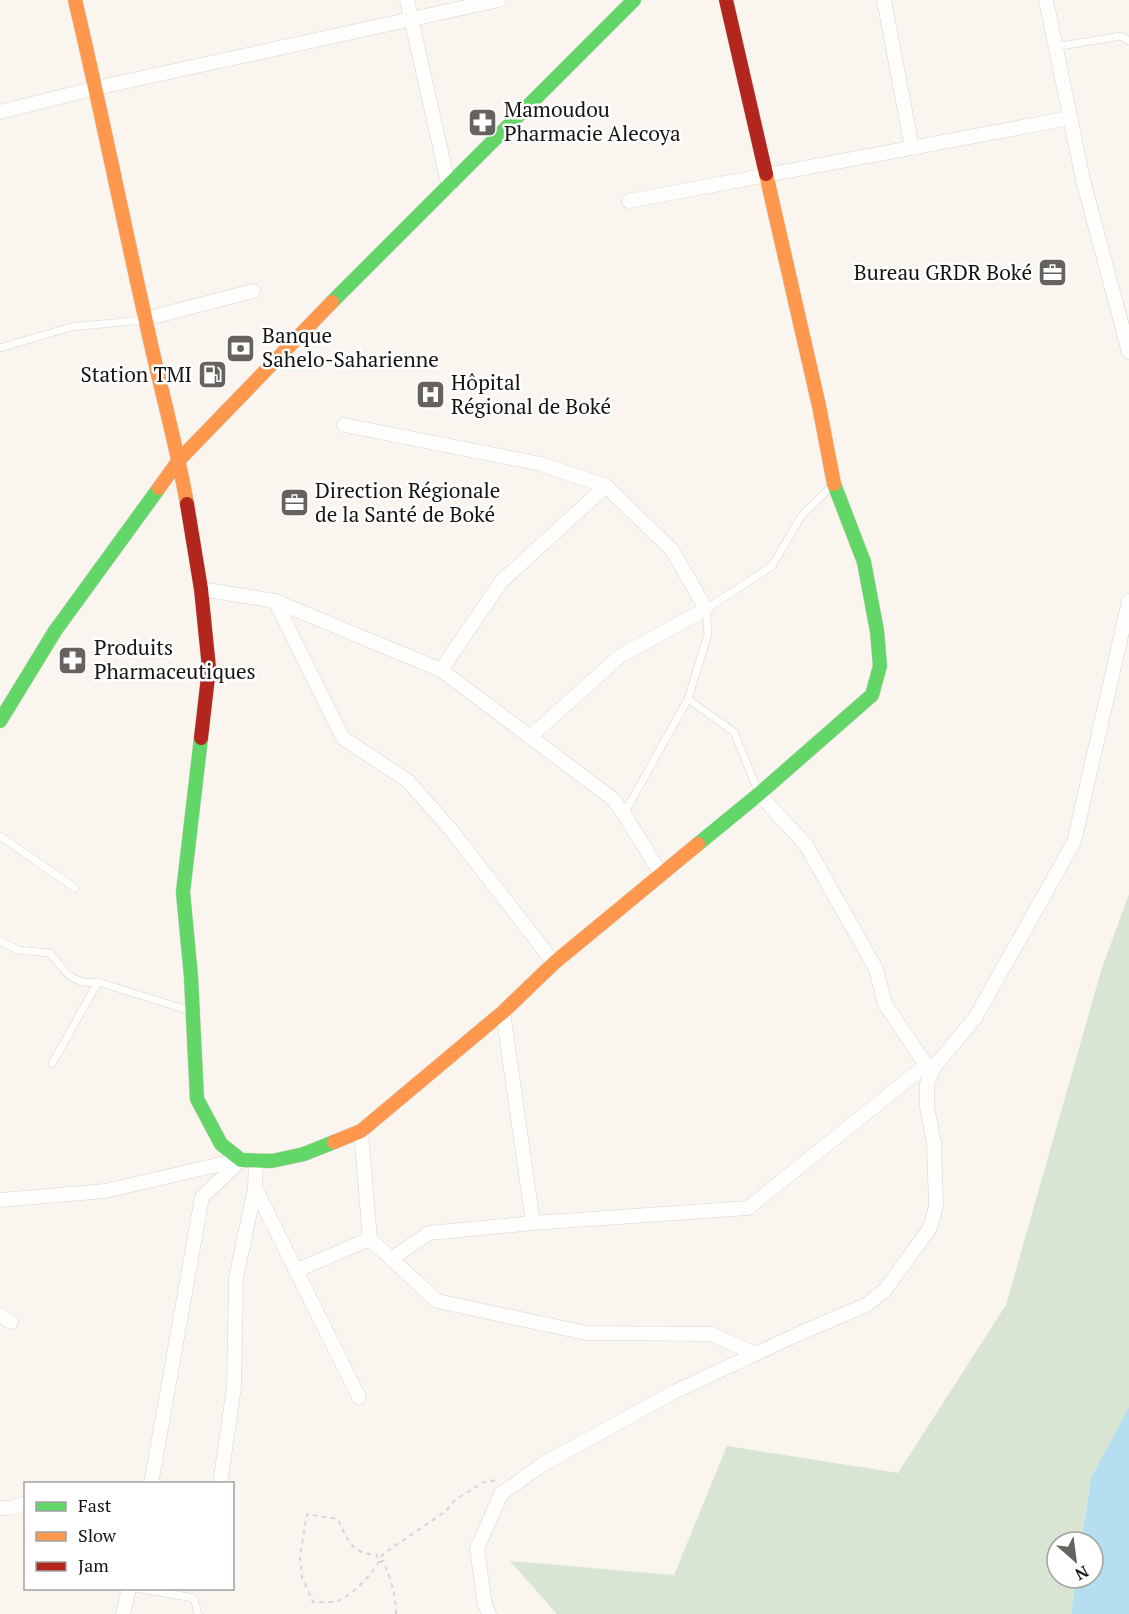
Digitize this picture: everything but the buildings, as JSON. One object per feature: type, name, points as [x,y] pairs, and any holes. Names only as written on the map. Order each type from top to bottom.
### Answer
[{"type":"main road","points":[[75,0],[145,320],[179,460],[201,589],[209,668],[183,892],[191,977],[197,1100],[221,1144],[241,1160],[256,1161],[272,1161],[304,1154],[361,1131],[503,1012],[554,963],[759,794],[872,695],[880,666],[877,631],[864,562],[834,484],[819,406],[726,0]]},
{"type":"main road","points":[[0,721],[55,631],[179,460],[634,0]]},
{"type":"street","points":[[407,0],[449,187]]},
{"type":"street","points":[[0,112],[96,88],[499,0]]},
{"type":"street","points":[[884,0],[912,148]]},
{"type":"street","points":[[1046,0],[1083,180],[1129,352]]},
{"type":"street","points":[[629,201],[1070,118]]},
{"type":"street","points":[[145,320],[253,291]]},
{"type":"street","points":[[344,425],[542,464],[606,486],[672,550],[706,609],[620,656],[530,737]]},
{"type":"street","points":[[441,670],[501,582],[606,486]]},
{"type":"street","points":[[201,589],[275,601],[441,670],[613,799],[661,874]]},
{"type":"street","points":[[275,601],[343,738],[408,781],[452,831],[554,963]]},
{"type":"street","points":[[392,1259],[429,1233],[533,1223],[748,1208],[930,1066],[975,1018],[1074,842],[1129,601]]},
{"type":"street","points":[[489,1614],[485,1605],[477,1549],[501,1494],[506,1489],[543,1464],[674,1392],[835,1317],[866,1305],[885,1290],[930,1228],[936,1206],[934,1143],[927,1107],[930,1066],[885,1004],[876,969],[806,845],[759,794]]},
{"type":"street","points":[[503,1012],[533,1223]]},
{"type":"street","points":[[361,1131],[370,1239],[437,1301],[586,1333],[711,1335],[756,1354]]},
{"type":"street","points":[[0,1200],[105,1191],[241,1160]]},
{"type":"street","points":[[151,1482],[202,1197],[241,1160]]},
{"type":"street","points":[[220,1482],[234,1387],[236,1278],[255,1188],[256,1161]]},
{"type":"street","points":[[255,1188],[359,1397]]},
{"type":"street","points":[[297,1270],[370,1239]]},
{"type":"street","points":[[0,1508],[11,1508],[24,1504]]},
{"type":"street","points":[[123,1614],[129,1590]]},
{"type":"lane","points":[[1055,47],[1121,36],[1129,41]]},
{"type":"lane","points":[[0,348],[71,327],[145,320]]},
{"type":"lane","points":[[624,814],[688,699],[708,634],[706,609],[772,566],[802,515],[834,484]]},
{"type":"lane","points":[[688,699],[734,732],[759,794]]},
{"type":"lane","points":[[0,836],[75,888]]},
{"type":"lane","points":[[0,941],[18,950],[50,953],[71,978],[85,984],[98,982],[191,1011]]},
{"type":"lane","points":[[52,1064],[98,982]]},
{"type":"lane","points":[[147,1590],[194,1598],[198,1614]]},
{"type":"path","points":[[396,1614],[395,1594],[383,1561],[380,1562],[376,1554],[367,1555],[355,1549],[347,1538],[339,1519],[307,1514],[300,1556],[302,1577],[313,1602],[338,1600],[368,1578],[380,1562],[383,1554],[446,1511],[455,1500],[484,1482],[496,1479],[506,1489]]},
{"type":"green space","points":[[1129,894],[1129,1412],[1089,1489],[1083,1530],[1045,1530],[1045,1590],[1074,1590],[1071,1614],[557,1614],[510,1561],[674,1575],[727,1446],[898,1473],[1006,1305],[1101,971]]},
{"type":"water","points":[[1129,1407],[1129,1614],[1071,1614],[1074,1590],[1105,1590],[1105,1530],[1083,1530],[1091,1478]]},
{"type":"traffic: fast","points":[[332,302],[634,0]]},
{"type":"traffic: fast","points":[[698,844],[872,695],[880,666],[877,631],[864,562],[834,484]]},
{"type":"traffic: fast","points":[[0,721],[55,631],[159,488]]},
{"type":"traffic: fast","points":[[201,738],[183,892],[191,977],[197,1099],[221,1144],[241,1160],[272,1161],[304,1154],[334,1142]]},
{"type":"traffic: slow","points":[[75,0],[187,504]]},
{"type":"traffic: slow","points":[[766,174],[819,406],[834,484]]},
{"type":"traffic: slow","points":[[159,488],[179,460],[332,302]]},
{"type":"traffic: slow","points":[[334,1142],[361,1131],[503,1012],[554,963],[698,844]]},
{"type":"traffic: jam","points":[[726,0],[766,174]]},
{"type":"traffic: jam","points":[[187,504],[201,589],[209,668],[201,738]]},
{"type":"place","name":"Mamoudou Pharmacie Alecoya","points":[[483,122]]},
{"type":"place","name":"Bureau GRDR Boké","points":[[1053,273]]},
{"type":"place","name":"Banque Sahelo-Saharienne","points":[[241,348]]},
{"type":"place","name":"Station TMI","points":[[213,375]]},
{"type":"place","name":"Hôpital Régional de Boké","points":[[430,395]]},
{"type":"place","name":"Direction Régionale de la Santé de Boké","points":[[294,503]]},
{"type":"place","name":"Produits Pharmaceutiques","points":[[73,660]]}]
